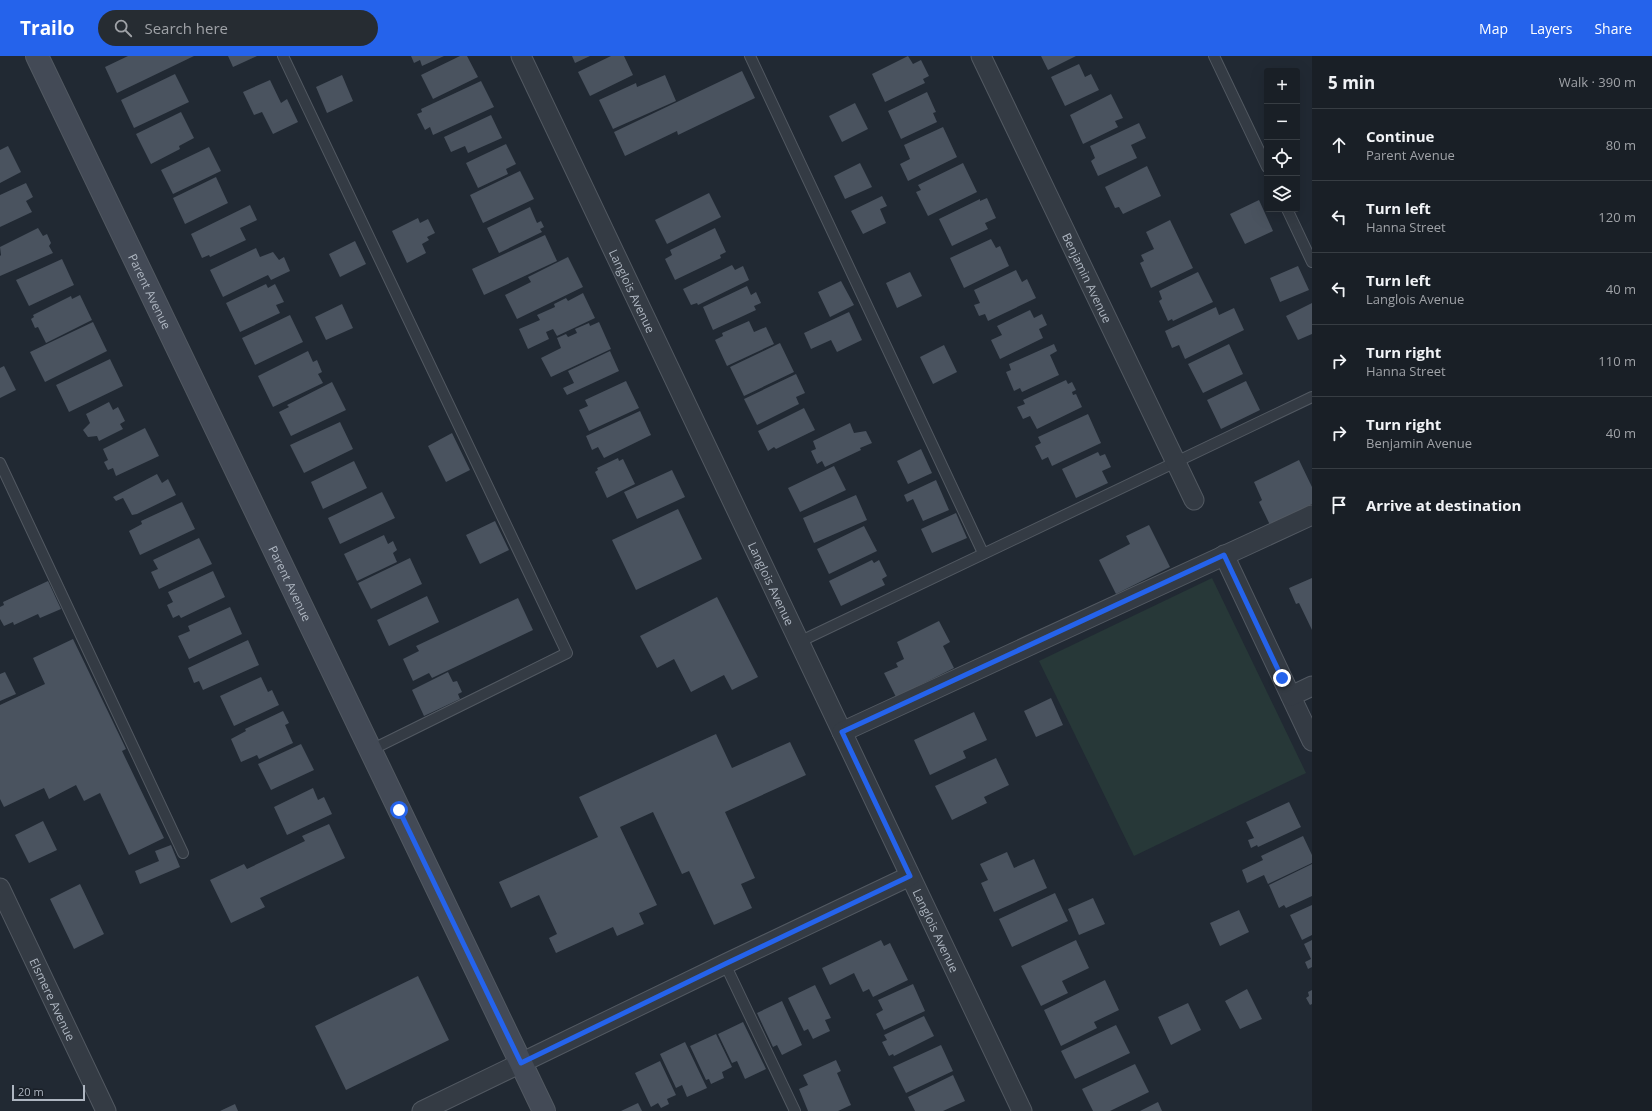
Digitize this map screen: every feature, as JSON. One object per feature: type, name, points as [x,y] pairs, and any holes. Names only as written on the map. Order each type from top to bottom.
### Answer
[{"type":"street","name":"Parent Avenue","points":[[37,56],[544,1111]]},
{"type":"street","name":"Langlois Avenue","points":[[521,56],[1022,1111]]},
{"type":"street","name":"Benjamin Avenue","points":[[981,56],[1194,500]]},
{"type":"street","points":[[842,732],[1312,515]]},
{"type":"street","points":[[1224,555],[1312,740]]},
{"type":"street","points":[[1291,696],[1312,686]]},
{"type":"street","points":[[422,1111],[910,876]]},
{"type":"street","name":"Elsmere Avenue","points":[[0,888],[106,1111]]},
{"type":"lane","points":[[283,56],[567,653],[371,750]]},
{"type":"lane","points":[[750,56],[983,553]]},
{"type":"lane","points":[[1214,56],[1264,161]]},
{"type":"lane","points":[[1288,212],[1312,262]]},
{"type":"lane","points":[[799,642],[1175,461],[1312,397]]},
{"type":"lane","points":[[0,463],[183,854]]},
{"type":"lane","points":[[725,964],[795,1111]]},
{"type":"shaded area","points":[[1212,578],[1306,773],[1134,856],[1039,661]]},
{"type":"building","points":[[128,56],[194,56],[117,93],[105,67]]},
{"type":"building","points":[[228,56],[257,56],[233,67]]},
{"type":"building","points":[[411,56],[444,56],[422,66],[420,60],[414,63]]},
{"type":"building","points":[[460,56],[467,56],[478,77],[433,99],[421,75]]},
{"type":"building","points":[[572,56],[590,56],[575,63]]},
{"type":"building","points":[[611,56],[624,56],[633,75],[590,96],[578,72]]},
{"type":"building","points":[[908,56],[913,64],[921,60],[929,76],[923,79],[925,83],[885,102],[872,74]]},
{"type":"building","points":[[1041,56],[1076,56],[1048,70]]},
{"type":"building","points":[[1079,64],[1085,77],[1091,74],[1099,90],[1065,106],[1051,77]]},
{"type":"building","points":[[742,71],[755,98],[678,135],[677,131],[625,156],[614,132]]},
{"type":"building","points":[[175,74],[189,102],[134,128],[121,100]]},
{"type":"building","points":[[342,75],[353,101],[327,113],[316,87]]},
{"type":"building","points":[[665,75],[676,101],[613,129],[599,100],[636,83],[637,87]]},
{"type":"building","points":[[270,80],[281,103],[287,99],[298,122],[273,134],[262,112],[254,115],[243,92]]},
{"type":"building","points":[[481,81],[494,107],[433,135],[430,127],[425,130],[417,114],[422,112],[421,109]]},
{"type":"building","points":[[927,92],[936,112],[933,113],[937,122],[901,139],[888,111]]},
{"type":"building","points":[[1111,94],[1123,118],[1115,121],[1118,127],[1083,144],[1070,115]]},
{"type":"building","points":[[855,103],[868,129],[842,142],[829,116]]},
{"type":"building","points":[[181,112],[194,138],[179,146],[180,149],[151,164],[136,134]]},
{"type":"building","points":[[491,115],[502,138],[468,153],[465,146],[451,152],[444,137]]},
{"type":"building","points":[[1139,123],[1146,138],[1131,145],[1137,158],[1098,176],[1091,161],[1095,158],[1090,146]]},
{"type":"building","points":[[943,127],[957,157],[908,181],[900,164],[910,159],[904,145]]},
{"type":"building","points":[[506,144],[516,164],[506,169],[508,174],[478,188],[466,163]]},
{"type":"building","points":[[8,146],[21,172],[0,183],[0,150]]},
{"type":"building","points":[[209,147],[221,171],[173,194],[161,170]]},
{"type":"building","points":[[860,163],[872,187],[845,199],[834,176]]},
{"type":"building","points":[[963,163],[977,192],[928,216],[916,192],[921,190],[918,185]]},
{"type":"building","points":[[1147,166],[1161,196],[1123,214],[1119,207],[1115,208],[1105,187]]},
{"type":"building","points":[[520,171],[534,199],[483,223],[470,195]]},
{"type":"building","points":[[216,177],[228,203],[185,224],[173,198]]},
{"type":"building","points":[[26,183],[33,197],[26,201],[32,212],[0,227],[0,195]]},
{"type":"building","points":[[709,193],[721,217],[667,244],[655,220]]},
{"type":"building","points":[[882,196],[887,206],[880,209],[886,223],[863,234],[851,211]]},
{"type":"building","points":[[987,198],[996,218],[985,223],[988,229],[952,246],[939,219],[980,199],[980,201]]},
{"type":"building","points":[[1259,200],[1273,231],[1245,244],[1230,214]]},
{"type":"building","points":[[250,205],[257,220],[240,228],[246,240],[210,257],[209,255],[202,258],[191,234]]},
{"type":"building","points":[[530,207],[537,223],[541,221],[544,227],[540,229],[542,232],[499,253],[487,228]]},
{"type":"building","points":[[418,218],[420,223],[428,219],[435,233],[427,237],[429,240],[422,244],[426,253],[407,263],[392,231]]},
{"type":"building","points":[[1170,220],[1193,268],[1151,288],[1140,263],[1144,261],[1141,255],[1154,249],[1146,232]]},
{"type":"building","points":[[38,228],[43,236],[47,234],[51,243],[49,246],[53,253],[0,276],[0,247]]},
{"type":"building","points":[[715,228],[726,252],[720,255],[721,258],[675,280],[665,259],[672,255],[670,250]]},
{"type":"building","points":[[545,235],[557,261],[484,295],[472,269]]},
{"type":"building","points":[[991,239],[996,248],[1000,246],[1009,266],[964,288],[950,258]]},
{"type":"building","points":[[355,241],[366,264],[340,277],[329,254]]},
{"type":"building","points":[[256,248],[260,257],[273,252],[279,260],[284,257],[290,271],[271,280],[268,275],[223,297],[210,270]]},
{"type":"building","points":[[568,257],[583,287],[517,319],[505,295],[531,282],[528,277]]},
{"type":"building","points":[[62,259],[74,285],[29,306],[16,280]]},
{"type":"building","points":[[732,265],[735,270],[743,266],[749,280],[698,305],[697,303],[691,305],[683,289]]},
{"type":"building","points":[[1298,266],[1309,290],[1280,302],[1270,278]]},
{"type":"building","points":[[1016,270],[1022,282],[1027,279],[1036,298],[988,321],[985,314],[979,316],[974,305],[980,303],[974,290]]},
{"type":"building","points":[[910,272],[922,296],[897,308],[886,283]]},
{"type":"building","points":[[1198,272],[1213,302],[1173,321],[1172,319],[1168,321],[1159,301],[1162,299],[1159,291]]},
{"type":"building","points":[[841,281],[854,305],[830,317],[818,292]]},
{"type":"building","points":[[266,284],[268,288],[275,284],[284,302],[276,305],[280,313],[240,332],[226,303]]},
{"type":"building","points":[[747,286],[751,295],[756,292],[761,303],[754,306],[756,310],[713,330],[703,307]]},
{"type":"building","points":[[583,293],[595,318],[557,336],[553,329],[546,332],[549,339],[528,349],[519,329],[540,320],[537,315],[555,307],[554,304],[566,298],[568,301]]},
{"type":"building","points":[[80,295],[92,320],[46,343],[38,327],[35,328],[31,319],[34,317],[33,315],[71,296],[72,299]]},
{"type":"building","points":[[1312,303],[1312,334],[1298,340],[1286,316]]},
{"type":"building","points":[[342,304],[353,328],[326,340],[315,317]]},
{"type":"building","points":[[1216,307],[1219,315],[1234,308],[1244,330],[1185,359],[1179,345],[1172,348],[1165,331]]},
{"type":"building","points":[[1030,310],[1034,318],[1042,314],[1047,325],[1039,329],[1043,338],[1000,359],[991,340],[1002,335],[997,326]]},
{"type":"building","points":[[849,312],[862,340],[837,352],[831,340],[811,349],[804,333]]},
{"type":"building","points":[[290,315],[303,342],[255,365],[242,338]]},
{"type":"building","points":[[749,321],[754,332],[766,327],[774,344],[727,366],[715,340],[723,336],[722,333]]},
{"type":"building","points":[[93,322],[107,351],[45,382],[30,352]]},
{"type":"building","points":[[599,322],[611,349],[551,377],[541,358],[561,348],[557,338],[566,334],[568,337],[577,333],[575,329],[589,323],[590,326]]},
{"type":"building","points":[[780,343],[794,372],[744,396],[730,367]]},
{"type":"building","points":[[1054,344],[1057,351],[1050,355],[1059,375],[1022,392],[1020,388],[1014,391],[1006,372],[1011,370],[1009,364]]},
{"type":"building","points":[[1229,344],[1243,374],[1203,393],[1188,364]]},
{"type":"building","points":[[944,345],[957,372],[933,384],[920,357]]},
{"type":"building","points":[[308,351],[313,362],[317,360],[322,372],[318,374],[323,383],[273,407],[258,376]]},
{"type":"building","points":[[610,351],[619,371],[567,395],[563,388],[574,383],[568,371]]},
{"type":"building","points":[[110,359],[123,386],[69,412],[56,385]]},
{"type":"building","points":[[4,366],[16,390],[0,398],[0,368]]},
{"type":"building","points":[[796,374],[805,393],[796,397],[799,404],[757,425],[744,399]]},
{"type":"building","points":[[1066,380],[1068,384],[1072,382],[1076,390],[1072,392],[1073,395],[1076,394],[1082,407],[1037,429],[1030,416],[1023,419],[1017,407],[1025,404],[1023,400]]},
{"type":"building","points":[[626,381],[639,408],[589,431],[579,410],[588,406],[585,400]]},
{"type":"building","points":[[1246,381],[1260,410],[1221,429],[1207,400]]},
{"type":"building","points":[[332,382],[346,410],[291,436],[279,412],[289,407],[287,405]]},
{"type":"building","points":[[109,402],[113,410],[118,407],[125,421],[120,424],[123,429],[99,441],[97,436],[88,437],[83,430],[90,423],[86,414]]},
{"type":"building","points":[[804,408],[815,430],[776,449],[774,447],[768,451],[758,431]]},
{"type":"building","points":[[640,411],[651,435],[604,458],[598,447],[592,450],[586,436]]},
{"type":"building","points":[[1088,414],[1101,443],[1052,466],[1048,457],[1042,460],[1035,446],[1041,443],[1038,437]]},
{"type":"building","points":[[340,422],[353,449],[304,473],[290,445]]},
{"type":"building","points":[[850,423],[854,433],[866,431],[872,443],[860,448],[861,450],[825,467],[822,461],[817,464],[811,451],[816,449],[813,441]]},
{"type":"building","points":[[145,428],[159,456],[116,476],[113,468],[108,470],[104,462],[108,460],[103,449]]},
{"type":"building","points":[[452,433],[470,470],[446,482],[428,446]]},
{"type":"building","points":[[921,449],[932,473],[908,484],[897,461]]},
{"type":"building","points":[[1098,452],[1100,456],[1105,454],[1111,467],[1102,471],[1108,483],[1076,498],[1062,469]]},
{"type":"building","points":[[618,458],[619,461],[623,459],[635,484],[607,498],[595,472],[598,470],[597,468]]},
{"type":"building","points":[[1299,460],[1312,487],[1312,504],[1270,525],[1259,502],[1262,500],[1254,482]]},
{"type":"building","points":[[354,461],[367,488],[323,509],[311,482]]},
{"type":"building","points":[[834,466],[846,490],[800,512],[788,488]]},
{"type":"building","points":[[672,470],[685,497],[637,519],[624,492]]},
{"type":"building","points":[[157,474],[162,483],[168,479],[176,495],[132,515],[123,498],[116,501],[113,497]]},
{"type":"building","points":[[936,480],[949,510],[923,521],[913,499],[907,502],[904,495]]},
{"type":"building","points":[[382,492],[395,518],[340,544],[328,518]]},
{"type":"building","points":[[856,495],[867,520],[814,543],[803,518]]},
{"type":"building","points":[[182,502],[195,529],[140,555],[129,531],[142,524],[141,521]]},
{"type":"building","points":[[678,509],[702,559],[636,590],[612,540]]},
{"type":"building","points":[[956,513],[967,538],[932,553],[921,529]]},
{"type":"building","points":[[495,521],[509,550],[480,564],[466,535]]},
{"type":"building","points":[[1149,525],[1170,567],[1116,594],[1099,560],[1130,544],[1126,536]]},
{"type":"building","points":[[864,526],[877,551],[829,574],[817,549]]},
{"type":"building","points":[[384,535],[388,544],[393,541],[397,550],[393,553],[397,562],[357,581],[344,554]]},
{"type":"building","points":[[199,538],[212,564],[159,589],[151,572],[158,569],[153,560]]},
{"type":"building","points":[[410,558],[422,584],[371,609],[358,583]]},
{"type":"building","points":[[872,560],[874,563],[879,560],[887,576],[882,579],[885,585],[841,606],[829,581]]},
{"type":"building","points":[[213,571],[225,597],[181,618],[179,615],[173,618],[167,605],[173,602],[168,592]]},
{"type":"building","points":[[1312,578],[1312,630],[1299,603],[1296,604],[1289,588]]},
{"type":"building","points":[[48,581],[61,609],[40,618],[38,614],[14,625],[13,622],[4,626],[0,619],[0,607],[4,605],[3,602]]},
{"type":"building","points":[[427,596],[439,622],[389,646],[377,620]]},
{"type":"building","points":[[717,597],[758,677],[732,690],[724,675],[691,692],[674,659],[657,668],[640,636]]},
{"type":"building","points":[[518,598],[533,630],[432,678],[429,673],[413,681],[403,659],[419,651],[416,646]]},
{"type":"building","points":[[230,607],[242,634],[189,659],[178,636],[190,631],[188,626]]},
{"type":"building","points":[[939,621],[950,642],[943,646],[954,668],[896,697],[884,673],[898,667],[896,663],[904,659],[897,642]]},
{"type":"building","points":[[73,639],[126,749],[122,751],[164,838],[129,855],[100,793],[84,801],[76,785],[49,799],[44,788],[4,807],[0,799],[0,705],[45,684],[33,658]]},
{"type":"building","points":[[248,640],[259,665],[203,690],[199,681],[194,683],[188,668]]},
{"type":"building","points":[[5,672],[16,694],[0,701],[0,674]]},
{"type":"building","points":[[448,672],[453,682],[457,681],[462,692],[458,694],[460,699],[424,716],[412,690]]},
{"type":"building","points":[[261,677],[268,692],[272,690],[279,705],[234,726],[220,696]]},
{"type":"building","points":[[1051,698],[1063,725],[1036,737],[1024,711]]},
{"type":"building","points":[[283,711],[289,723],[285,725],[293,743],[259,759],[257,755],[241,762],[231,739],[246,731],[245,729]]},
{"type":"building","points":[[974,712],[987,740],[963,751],[966,758],[930,775],[914,740]]},
{"type":"building","points":[[716,734],[732,768],[790,742],[806,775],[725,812],[755,878],[741,884],[752,908],[714,925],[689,871],[682,874],[653,812],[620,827],[657,905],[639,913],[644,924],[617,936],[613,927],[556,953],[549,938],[557,934],[539,895],[511,908],[499,882],[598,837],[579,797]]},
{"type":"building","points":[[301,744],[314,770],[271,790],[258,764]]},
{"type":"building","points":[[996,758],[1009,785],[984,797],[987,803],[952,820],[935,786]]},
{"type":"building","points":[[313,788],[318,800],[324,797],[332,814],[287,835],[274,807]]},
{"type":"building","points":[[1289,802],[1301,827],[1258,847],[1257,845],[1251,848],[1248,840],[1254,838],[1246,822]]},
{"type":"building","points":[[43,821],[57,850],[29,863],[15,835]]},
{"type":"building","points":[[329,824],[345,858],[260,898],[265,907],[231,923],[210,880],[244,864],[247,869],[305,841],[302,836]]},
{"type":"building","points":[[1303,836],[1312,855],[1312,863],[1268,884],[1264,875],[1247,883],[1242,870],[1263,860],[1261,856]]},
{"type":"building","points":[[171,845],[180,867],[140,884],[135,871],[159,861],[155,851]]},
{"type":"building","points":[[1007,852],[1014,868],[1034,859],[1047,888],[994,912],[981,883],[988,880],[980,864]]},
{"type":"building","points":[[1312,864],[1312,896],[1286,908],[1284,905],[1279,908],[1269,885]]},
{"type":"building","points":[[80,884],[104,934],[74,949],[50,899]]},
{"type":"building","points":[[1055,893],[1068,921],[1012,947],[999,919]]},
{"type":"building","points":[[1093,898],[1105,924],[1079,935],[1068,909]]},
{"type":"building","points":[[1312,905],[1312,935],[1302,940],[1290,915]]},
{"type":"building","points":[[1239,910],[1249,932],[1220,946],[1210,923]]},
{"type":"building","points":[[881,940],[884,946],[890,943],[908,980],[873,997],[869,989],[863,992],[854,973],[830,985],[822,968]]},
{"type":"building","points":[[1076,940],[1089,968],[1062,981],[1068,993],[1041,1006],[1021,966]]},
{"type":"building","points":[[1312,940],[1312,967],[1308,969],[1305,962],[1311,959],[1304,944]]},
{"type":"building","points":[[418,976],[449,1040],[346,1090],[315,1026]]},
{"type":"building","points":[[1105,980],[1119,1010],[1094,1022],[1097,1028],[1061,1046],[1044,1010]]},
{"type":"building","points":[[913,984],[925,1011],[884,1030],[876,1014],[883,1010],[878,1000]]},
{"type":"building","points":[[815,985],[831,1018],[825,1020],[830,1031],[813,1039],[808,1029],[804,1031],[788,998]]},
{"type":"building","points":[[1247,989],[1262,1019],[1240,1029],[1225,1001]]},
{"type":"building","points":[[1312,990],[1312,1004],[1310,1005],[1306,998],[1309,996],[1308,992]]},
{"type":"building","points":[[782,1001],[802,1045],[782,1055],[777,1045],[773,1047],[757,1013]]},
{"type":"building","points":[[1188,1003],[1201,1030],[1171,1045],[1158,1017]]},
{"type":"building","points":[[924,1016],[934,1036],[894,1056],[893,1054],[889,1056],[882,1042],[887,1040],[884,1035]]},
{"type":"building","points":[[743,1022],[766,1069],[745,1079],[737,1061],[732,1063],[718,1034]]},
{"type":"building","points":[[1116,1025],[1130,1053],[1075,1079],[1061,1051]]},
{"type":"building","points":[[716,1034],[732,1067],[722,1072],[724,1078],[711,1084],[709,1079],[706,1080],[690,1046]]},
{"type":"building","points":[[685,1042],[707,1088],[687,1097],[682,1085],[676,1088],[660,1054]]},
{"type":"building","points":[[941,1045],[953,1071],[906,1093],[893,1067]]},
{"type":"building","points":[[836,1060],[841,1071],[837,1073],[851,1105],[838,1111],[808,1111],[799,1089],[808,1085],[803,1075]]},
{"type":"building","points":[[660,1061],[676,1095],[667,1099],[669,1104],[661,1108],[658,1103],[651,1107],[635,1073]]},
{"type":"building","points":[[1135,1064],[1149,1092],[1110,1111],[1093,1111],[1082,1089]]},
{"type":"building","points":[[953,1075],[965,1101],[943,1111],[915,1111],[908,1097]]},
{"type":"building","points":[[1158,1102],[1162,1111],[1140,1111]]},
{"type":"building","points":[[638,1103],[642,1111],[621,1111]]},
{"type":"building","points":[[235,1104],[238,1111],[220,1111]]},
{"type":"route","points":[[399,810],[521,1063],[910,876],[842,732],[1224,555],[1282,678]]}]
